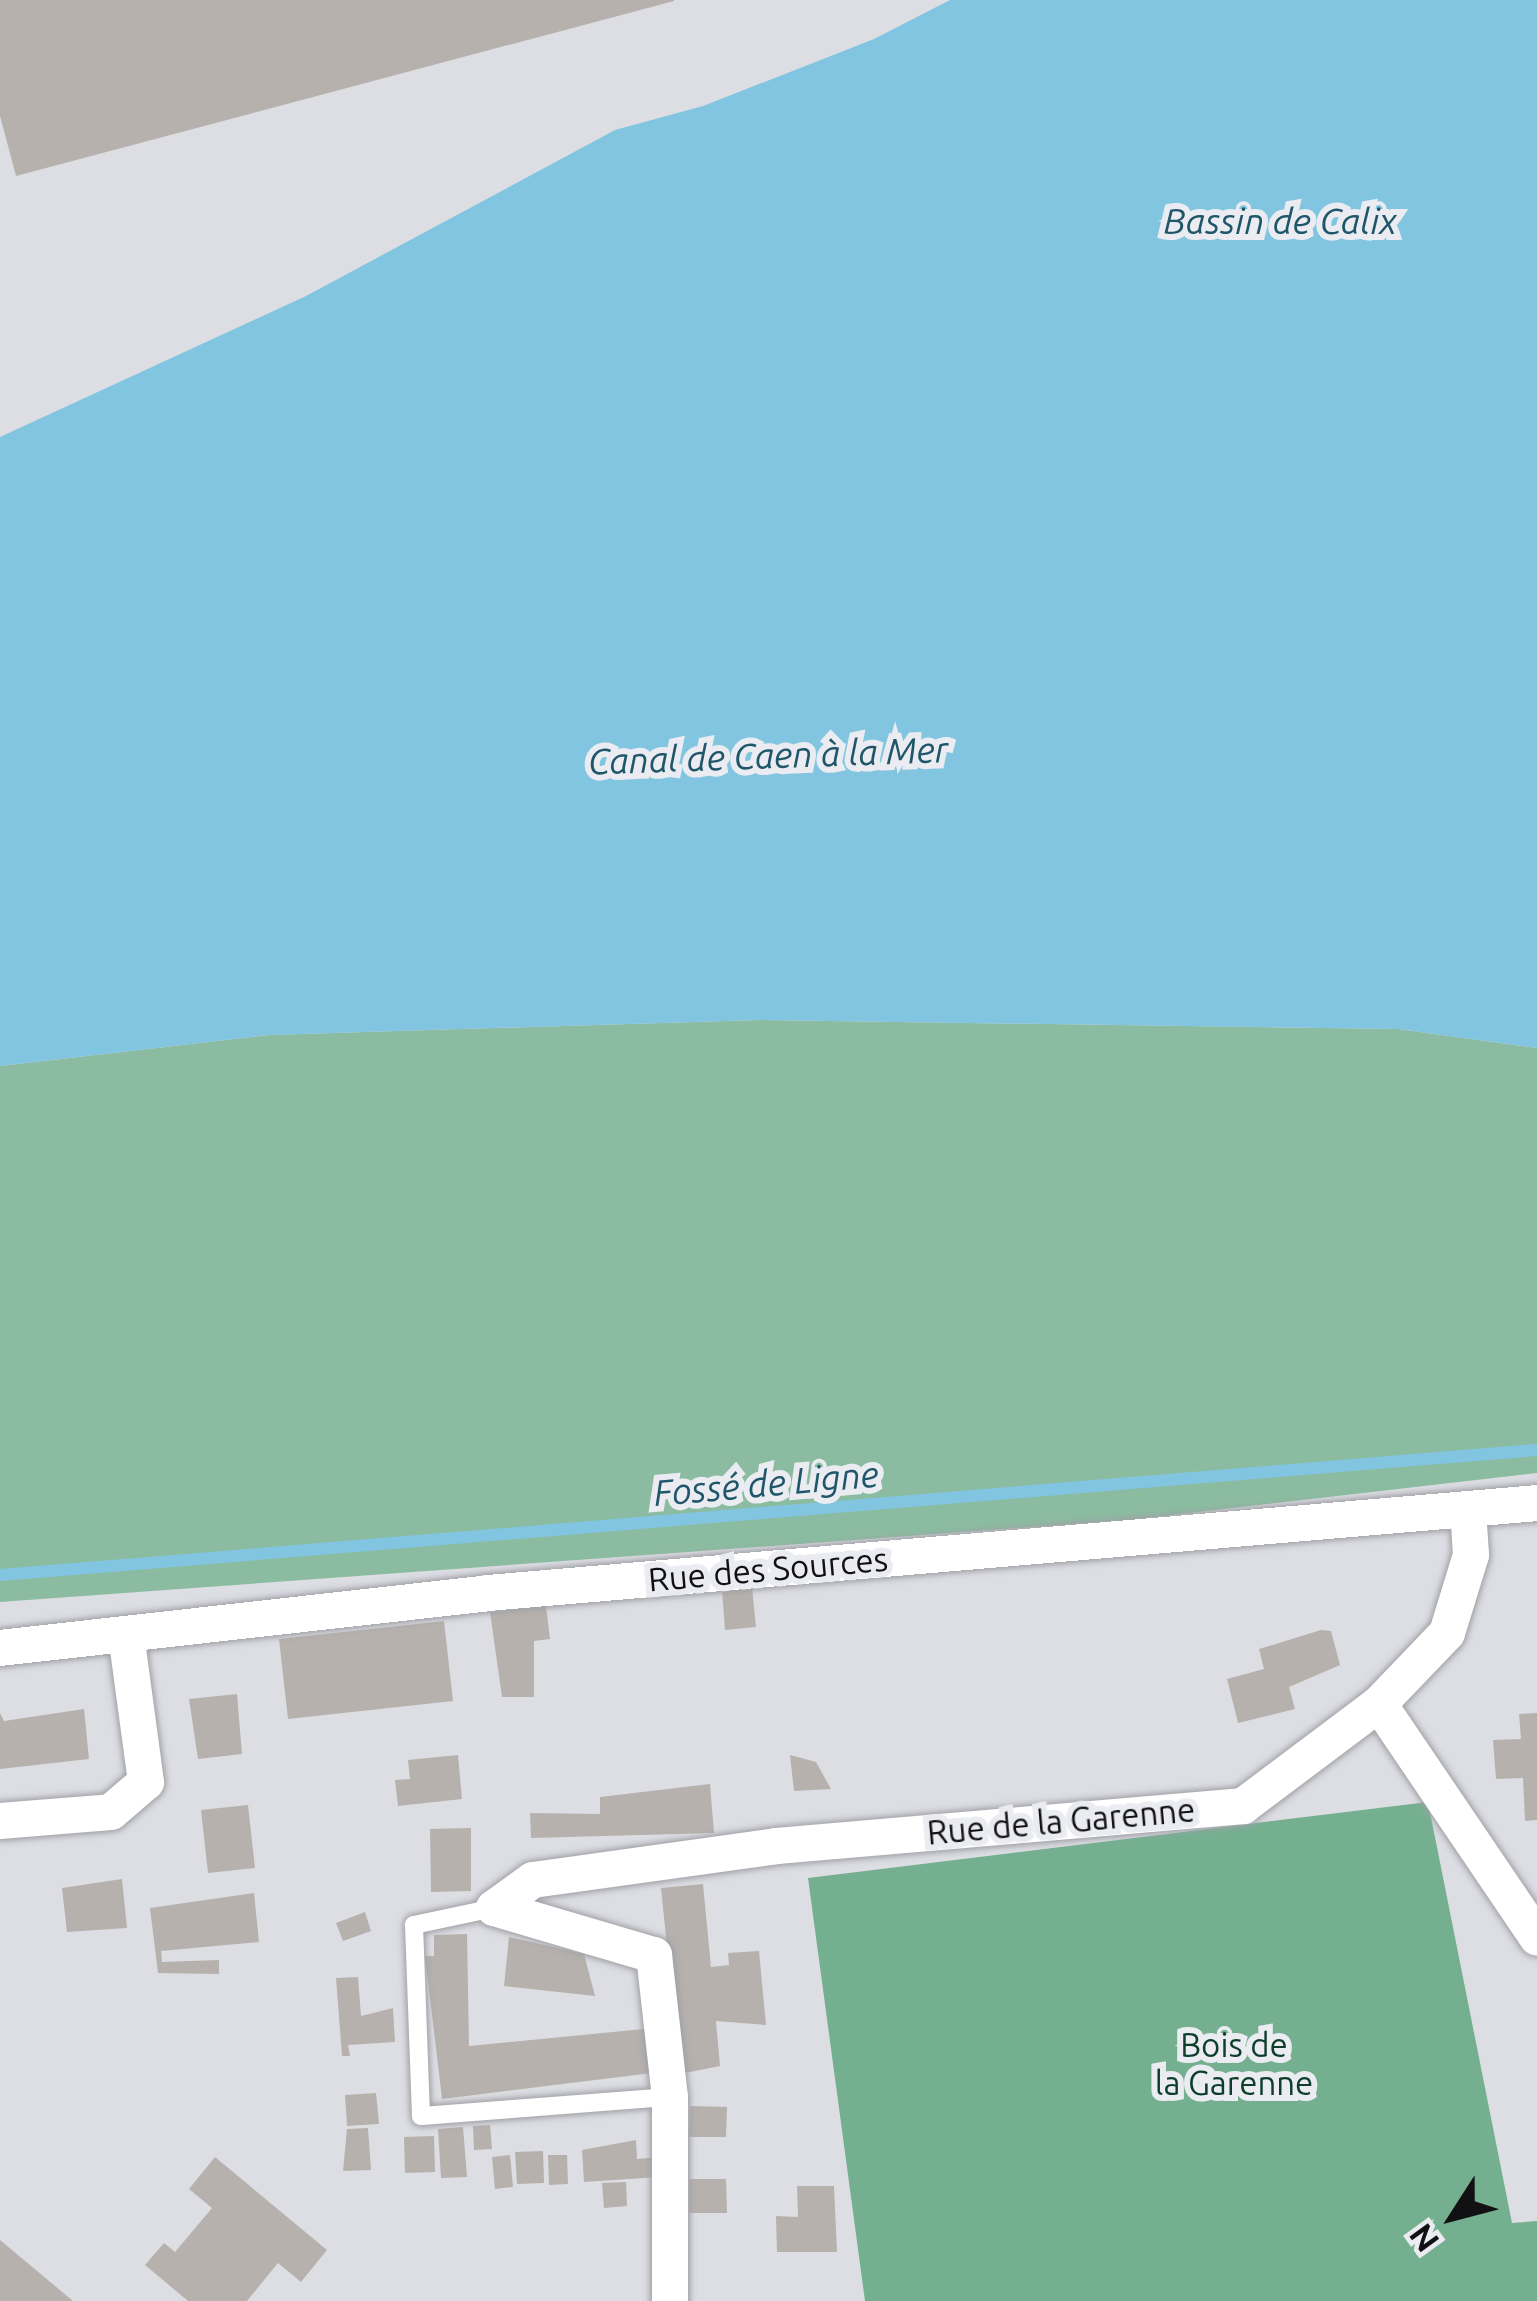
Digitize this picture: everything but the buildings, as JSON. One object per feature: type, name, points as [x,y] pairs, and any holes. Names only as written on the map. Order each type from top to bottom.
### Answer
[{"type":"street","name":"Rue des Sources","points":[[0,1648],[488,1593],[1537,1504]]},
{"type":"street","name":"Rue de la Garenne","points":[[494,1908],[533,1880],[688,1858],[1244,1807],[1379,1704],[1447,1633],[1471,1555],[1468,1509]]},
{"type":"street","points":[[0,1821],[111,1812],[146,1782],[126,1635]]},
{"type":"street","points":[[1379,1704],[1537,1937]]},
{"type":"street","name":"Rue de la Garenne","points":[[494,1908],[654,1955],[670,2097],[670,2301]]},
{"type":"lane","name":"Rue de la Garenne","points":[[494,1908],[414,1925],[421,2116],[670,2097]]},
{"type":"green space","points":[[759,1020],[1398,1029],[1537,1048],[1537,1473],[1129,1520],[0,1602],[0,1066],[269,1035]]},
{"type":"green space","name":"Bois de la Garenne","points":[[1428,1802],[1512,2223],[1537,2221],[1537,2301],[865,2301],[808,1878]]},
{"type":"water","points":[[950,0],[1537,0],[1537,1048],[1398,1029],[759,1020],[269,1035],[0,1066],[0,437],[306,296],[615,130],[703,106],[874,39]]},
{"type":"waterway","name":"Fossé de Ligne","points":[[0,1575],[1537,1450]]},
{"type":"water label","name":"Bassin de Calix","points":[[1280,221]]},
{"type":"water label","name":"Canal de Caen à la Mer","points":[[768,755]]}]
